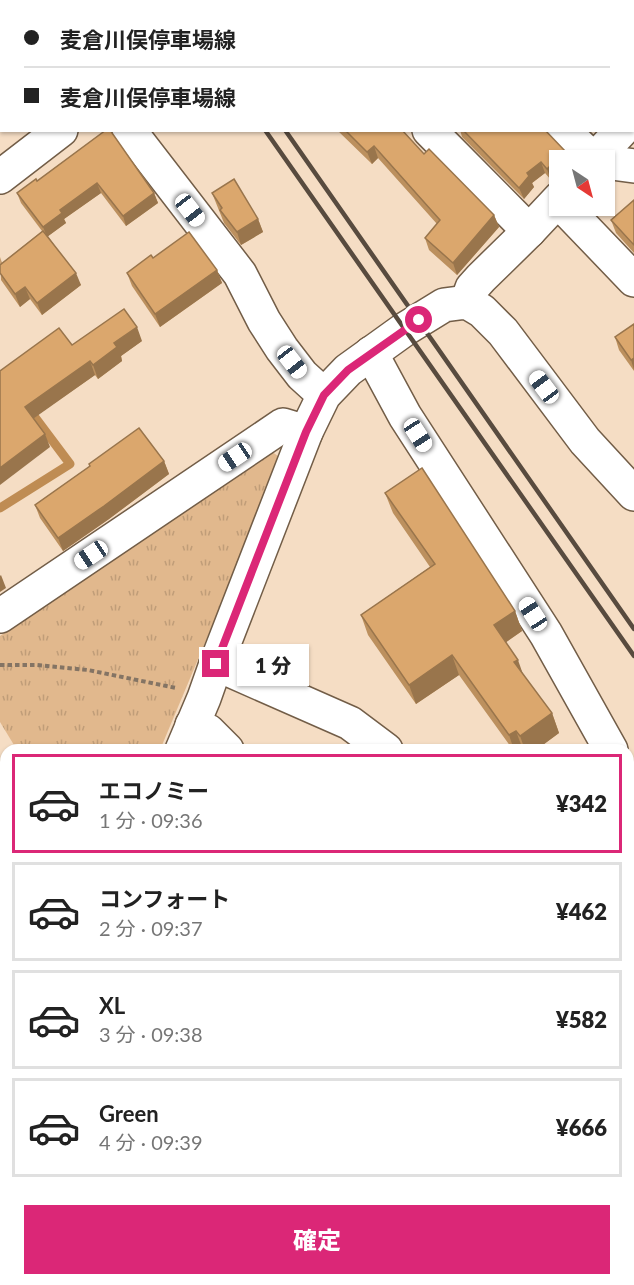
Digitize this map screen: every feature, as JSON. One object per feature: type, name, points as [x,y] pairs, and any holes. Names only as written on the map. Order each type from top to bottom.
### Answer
[{"type":"street","points":[[0,177],[58,132]]},
{"type":"street","points":[[131,132],[240,274],[264,321],[282,349],[302,375],[324,395]]},
{"type":"street","points":[[431,132],[529,231]]},
{"type":"street","points":[[564,132],[583,150]]},
{"type":"street","points":[[603,150],[620,132]]},
{"type":"street","points":[[615,163],[634,166]]},
{"type":"street","points":[[466,302],[472,288],[481,278],[549,212]]},
{"type":"street","points":[[574,216],[634,280]]},
{"type":"street","points":[[187,738],[306,432],[324,395],[348,370],[370,353],[444,305],[466,302],[482,311],[503,332],[585,441],[634,494]]},
{"type":"street","points":[[370,353],[405,416],[546,634],[608,744]]},
{"type":"street","points":[[0,616],[283,425],[306,432]]},
{"type":"street","points":[[216,664],[350,723],[378,744]]},
{"type":"street","points":[[187,738],[208,730],[222,744]]},
{"type":"path","points":[[0,664],[88,670],[179,688]]},
{"type":"green space","points":[[271,451],[282,459],[163,744],[13,744],[0,722],[0,636]]},
{"type":"building","points":[[103,132],[111,132],[154,193],[123,216],[97,183],[60,210],[62,213],[43,227],[17,193],[36,179],[37,181]]},
{"type":"building","points":[[347,132],[404,132],[424,154],[429,149],[494,215],[453,263],[425,238],[440,220],[374,146],[367,152]]},
{"type":"building","points":[[465,132],[547,132],[564,150],[549,150],[549,167],[547,169],[541,162],[527,173],[529,176],[519,188]]},
{"type":"building","points":[[234,179],[258,219],[237,232],[220,210],[222,208],[212,193]]},
{"type":"building","points":[[634,200],[634,245],[611,220]]},
{"type":"building","points":[[43,231],[76,273],[37,303],[25,287],[15,294],[0,273],[0,265]]},
{"type":"building","points":[[189,232],[217,270],[155,314],[127,273],[151,255],[153,258]]},
{"type":"building","points":[[124,309],[137,327],[114,343],[117,347],[93,365],[90,361],[25,407],[45,434],[0,468],[0,371],[59,328],[72,345]]},
{"type":"building","points":[[634,324],[634,358],[631,360],[615,337]]},
{"type":"building","points":[[139,428],[164,461],[58,538],[35,505]]},
{"type":"building","points":[[422,468],[515,611],[494,625],[518,660],[514,662],[552,713],[520,736],[516,731],[509,735],[452,655],[409,685],[361,615],[435,564],[385,493]]},
{"type":"waterway","points":[[0,508],[70,464],[28,408]]},
{"type":"railway","points":[[266,132],[634,656]]},
{"type":"railway","points":[[286,132],[634,629]]},
{"type":"route","points":[[216,664],[306,432],[324,395],[348,370],[419,320]]}]
